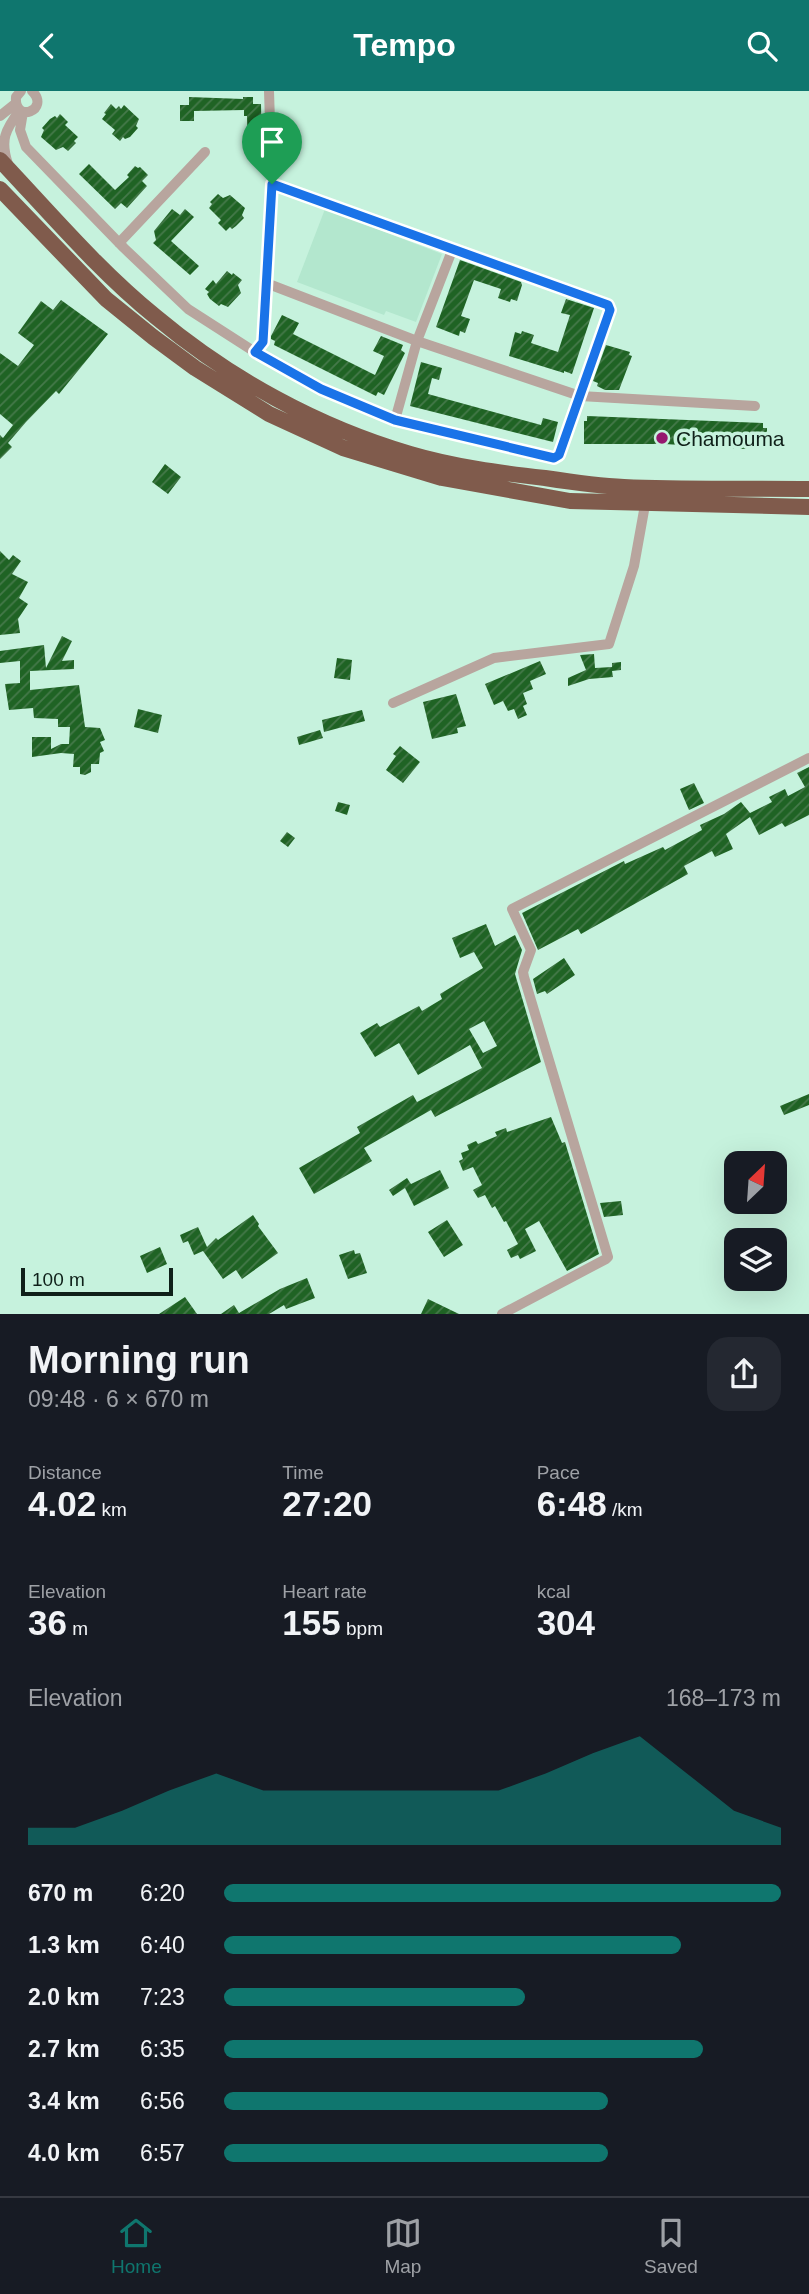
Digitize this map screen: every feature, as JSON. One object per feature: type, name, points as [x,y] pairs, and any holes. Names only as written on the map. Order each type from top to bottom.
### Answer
[{"type":"highway","points":[[0,160],[155,317],[198,349],[283,402],[368,440],[412,455],[467,467],[582,483],[622,487],[809,489]]},
{"type":"highway","points":[[0,189],[106,299],[143,330],[195,368],[269,414],[343,448],[442,478],[570,501],[645,505],[809,507]]},
{"type":"street","points":[[255,352],[263,342],[272,184],[270,91]]},
{"type":"street","points":[[19,100],[30,111],[36,107],[35,92]]},
{"type":"street","points":[[19,100],[20,130],[26,147],[119,243],[188,309],[255,352],[321,389],[395,420],[554,458],[559,455],[610,310],[608,305],[272,184]]},
{"type":"street","points":[[0,116],[19,100]]},
{"type":"street","points":[[12,173],[2,152],[2,142],[19,100]]},
{"type":"street","points":[[119,243],[205,152]]},
{"type":"street","points":[[395,420],[417,341],[453,249]]},
{"type":"street","points":[[266,283],[417,341],[580,397],[755,406]]},
{"type":"street","points":[[393,703],[494,658],[609,644],[634,566],[645,505]]},
{"type":"street","points":[[502,1314],[608,1257],[535,1019],[523,971],[531,950],[512,909],[809,758]]},
{"type":"shaded area","points":[[325,209],[442,254],[416,322],[386,311],[384,315],[297,282]]},
{"type":"building","points":[[189,97],[253,97],[253,104],[261,104],[262,153],[248,154],[247,116],[244,116],[244,110],[194,111],[194,121],[180,121],[180,105],[189,105]]},
{"type":"building","points":[[111,104],[116,109],[119,106],[121,109],[124,105],[139,119],[136,126],[138,128],[130,137],[123,137],[120,141],[112,134],[115,130],[102,119]]},
{"type":"building","points":[[60,114],[68,122],[65,125],[78,137],[68,151],[63,147],[56,150],[41,137],[44,130],[42,128],[50,119],[55,116],[57,118]]},
{"type":"building","points":[[89,164],[115,190],[129,177],[127,175],[135,166],[140,167],[148,175],[142,181],[147,186],[127,208],[121,203],[115,209],[79,174]]},
{"type":"building","points":[[218,194],[223,198],[230,195],[245,208],[242,215],[244,218],[226,231],[218,223],[221,220],[209,208],[212,204],[210,202]]},
{"type":"building","points":[[172,209],[180,215],[185,209],[194,217],[171,241],[199,266],[190,275],[153,243],[156,240],[154,231]]},
{"type":"building","points":[[460,260],[521,282],[522,285],[517,301],[511,299],[510,302],[498,298],[501,289],[474,280],[461,316],[470,319],[465,333],[460,331],[459,336],[436,327]]},
{"type":"building","points":[[227,271],[242,280],[238,285],[241,293],[228,307],[221,304],[219,306],[210,299],[207,294],[209,292],[205,289],[213,280],[216,284]]},
{"type":"building","points":[[566,299],[594,308],[572,374],[509,356],[515,332],[521,334],[522,331],[534,335],[531,343],[558,352],[570,315],[561,313]]},
{"type":"building","points":[[61,300],[108,334],[59,394],[56,391],[26,422],[8,443],[12,447],[0,459],[0,435],[3,438],[13,425],[0,414],[0,353],[18,366],[34,345],[18,333],[41,301],[53,310]]},
{"type":"building","points":[[282,315],[299,323],[293,334],[375,375],[384,356],[373,351],[381,336],[403,345],[401,350],[405,353],[384,395],[378,392],[376,396],[274,345],[275,341],[271,336]]},
{"type":"building","points":[[606,345],[630,352],[629,355],[632,356],[619,390],[605,390],[593,381]]},
{"type":"building","points":[[421,362],[442,368],[439,380],[432,378],[428,394],[541,425],[543,418],[558,422],[553,442],[410,406]]},
{"type":"building","points":[[587,416],[763,423],[763,428],[767,428],[767,448],[584,444],[584,421],[587,421]]},
{"type":"building","points":[[165,464],[181,477],[168,494],[152,482]]},
{"type":"building","points":[[0,551],[9,560],[13,555],[21,561],[12,574],[28,582],[19,598],[28,604],[18,619],[20,633],[0,635]]},
{"type":"building","points":[[62,636],[72,641],[62,661],[74,660],[74,669],[30,671],[30,690],[79,685],[85,727],[100,728],[105,740],[100,742],[104,751],[100,753],[99,764],[91,764],[91,772],[85,775],[80,774],[80,767],[73,767],[74,754],[32,757],[32,737],[51,737],[51,749],[61,744],[69,744],[70,727],[58,727],[58,719],[34,718],[33,708],[9,710],[5,684],[20,683],[20,661],[0,663],[0,651],[44,645],[46,668]]},
{"type":"building","points":[[594,654],[595,668],[612,667],[612,663],[621,662],[621,670],[612,671],[613,677],[589,679],[568,686],[568,678],[586,670],[580,655]]},
{"type":"building","points":[[337,658],[352,660],[350,680],[334,678]]},
{"type":"building","points":[[540,661],[546,674],[530,681],[533,689],[523,693],[527,704],[523,706],[527,715],[518,719],[514,709],[508,711],[503,701],[494,705],[485,684]]},
{"type":"building","points":[[456,694],[466,726],[457,728],[458,733],[432,739],[423,702]]},
{"type":"building","points":[[138,709],[162,715],[158,733],[134,727]]},
{"type":"building","points":[[362,710],[365,721],[324,732],[322,720]]},
{"type":"building","points":[[320,730],[323,738],[299,745],[297,737]]},
{"type":"building","points":[[400,746],[420,762],[403,783],[386,770]]},
{"type":"building","points":[[809,767],[809,815],[785,827],[782,823],[759,835],[750,817],[726,834],[733,849],[715,857],[712,851],[684,866],[688,874],[581,934],[578,929],[538,950],[522,913],[624,861],[625,864],[663,847],[665,850],[702,830],[700,825],[724,814],[741,802],[750,813],[772,802],[769,797],[785,789],[788,796],[805,787],[797,773]]},
{"type":"building","points":[[694,783],[704,803],[689,810],[680,789]]},
{"type":"building","points":[[338,802],[350,805],[347,815],[335,811]]},
{"type":"building","points":[[287,832],[295,838],[288,847],[280,841]]},
{"type":"building","points":[[486,924],[495,946],[515,935],[522,950],[515,974],[541,1062],[435,1117],[431,1110],[364,1148],[372,1161],[314,1194],[299,1168],[360,1133],[357,1127],[413,1095],[417,1102],[482,1068],[470,1045],[418,1075],[399,1043],[375,1057],[360,1033],[377,1023],[380,1027],[419,1006],[422,1011],[442,999],[440,994],[483,968],[474,952],[460,958],[452,938]],"holes":[[[484,1021],[497,1046],[483,1053],[469,1029]]]},
{"type":"building","points":[[564,958],[575,975],[547,994],[545,991],[537,994],[533,979]]},
{"type":"building","points":[[809,1094],[809,1105],[784,1115],[780,1106]]},
{"type":"building","points":[[551,1117],[562,1143],[565,1142],[599,1254],[567,1271],[539,1221],[525,1229],[536,1251],[520,1259],[518,1255],[511,1258],[507,1250],[518,1244],[506,1221],[504,1222],[495,1206],[492,1208],[485,1195],[478,1198],[473,1190],[482,1185],[473,1167],[463,1171],[459,1161],[463,1159],[461,1153],[469,1150],[467,1145],[476,1141],[478,1144],[497,1136],[495,1132],[506,1128],[507,1132]]},
{"type":"building","points":[[440,1170],[449,1188],[414,1206],[405,1188],[393,1196],[389,1190],[407,1178],[411,1184]]},
{"type":"building","points":[[621,1201],[623,1215],[604,1217],[600,1203]]},
{"type":"building","points":[[253,1215],[278,1253],[242,1279],[236,1270],[223,1279],[203,1251],[194,1255],[188,1241],[183,1243],[180,1235],[198,1227],[207,1247],[216,1238],[218,1240]]},
{"type":"building","points":[[447,1220],[463,1245],[444,1257],[428,1232]]},
{"type":"building","points":[[160,1247],[167,1264],[147,1273],[140,1256]]},
{"type":"building","points":[[354,1250],[355,1254],[360,1253],[367,1273],[348,1279],[339,1255]]},
{"type":"building","points":[[307,1278],[315,1298],[286,1309],[284,1305],[269,1314],[221,1314],[234,1305],[239,1313],[280,1289]]},
{"type":"building","points":[[185,1297],[197,1314],[159,1314]]},
{"type":"building","points":[[428,1299],[459,1314],[421,1314]]},
{"type":"place","name":"Chamouma","points":[[662,438]]},
{"type":"route","points":[[272,184],[608,305],[610,310],[559,455],[554,458],[395,420],[321,389],[255,352],[263,342],[272,184]]}]
